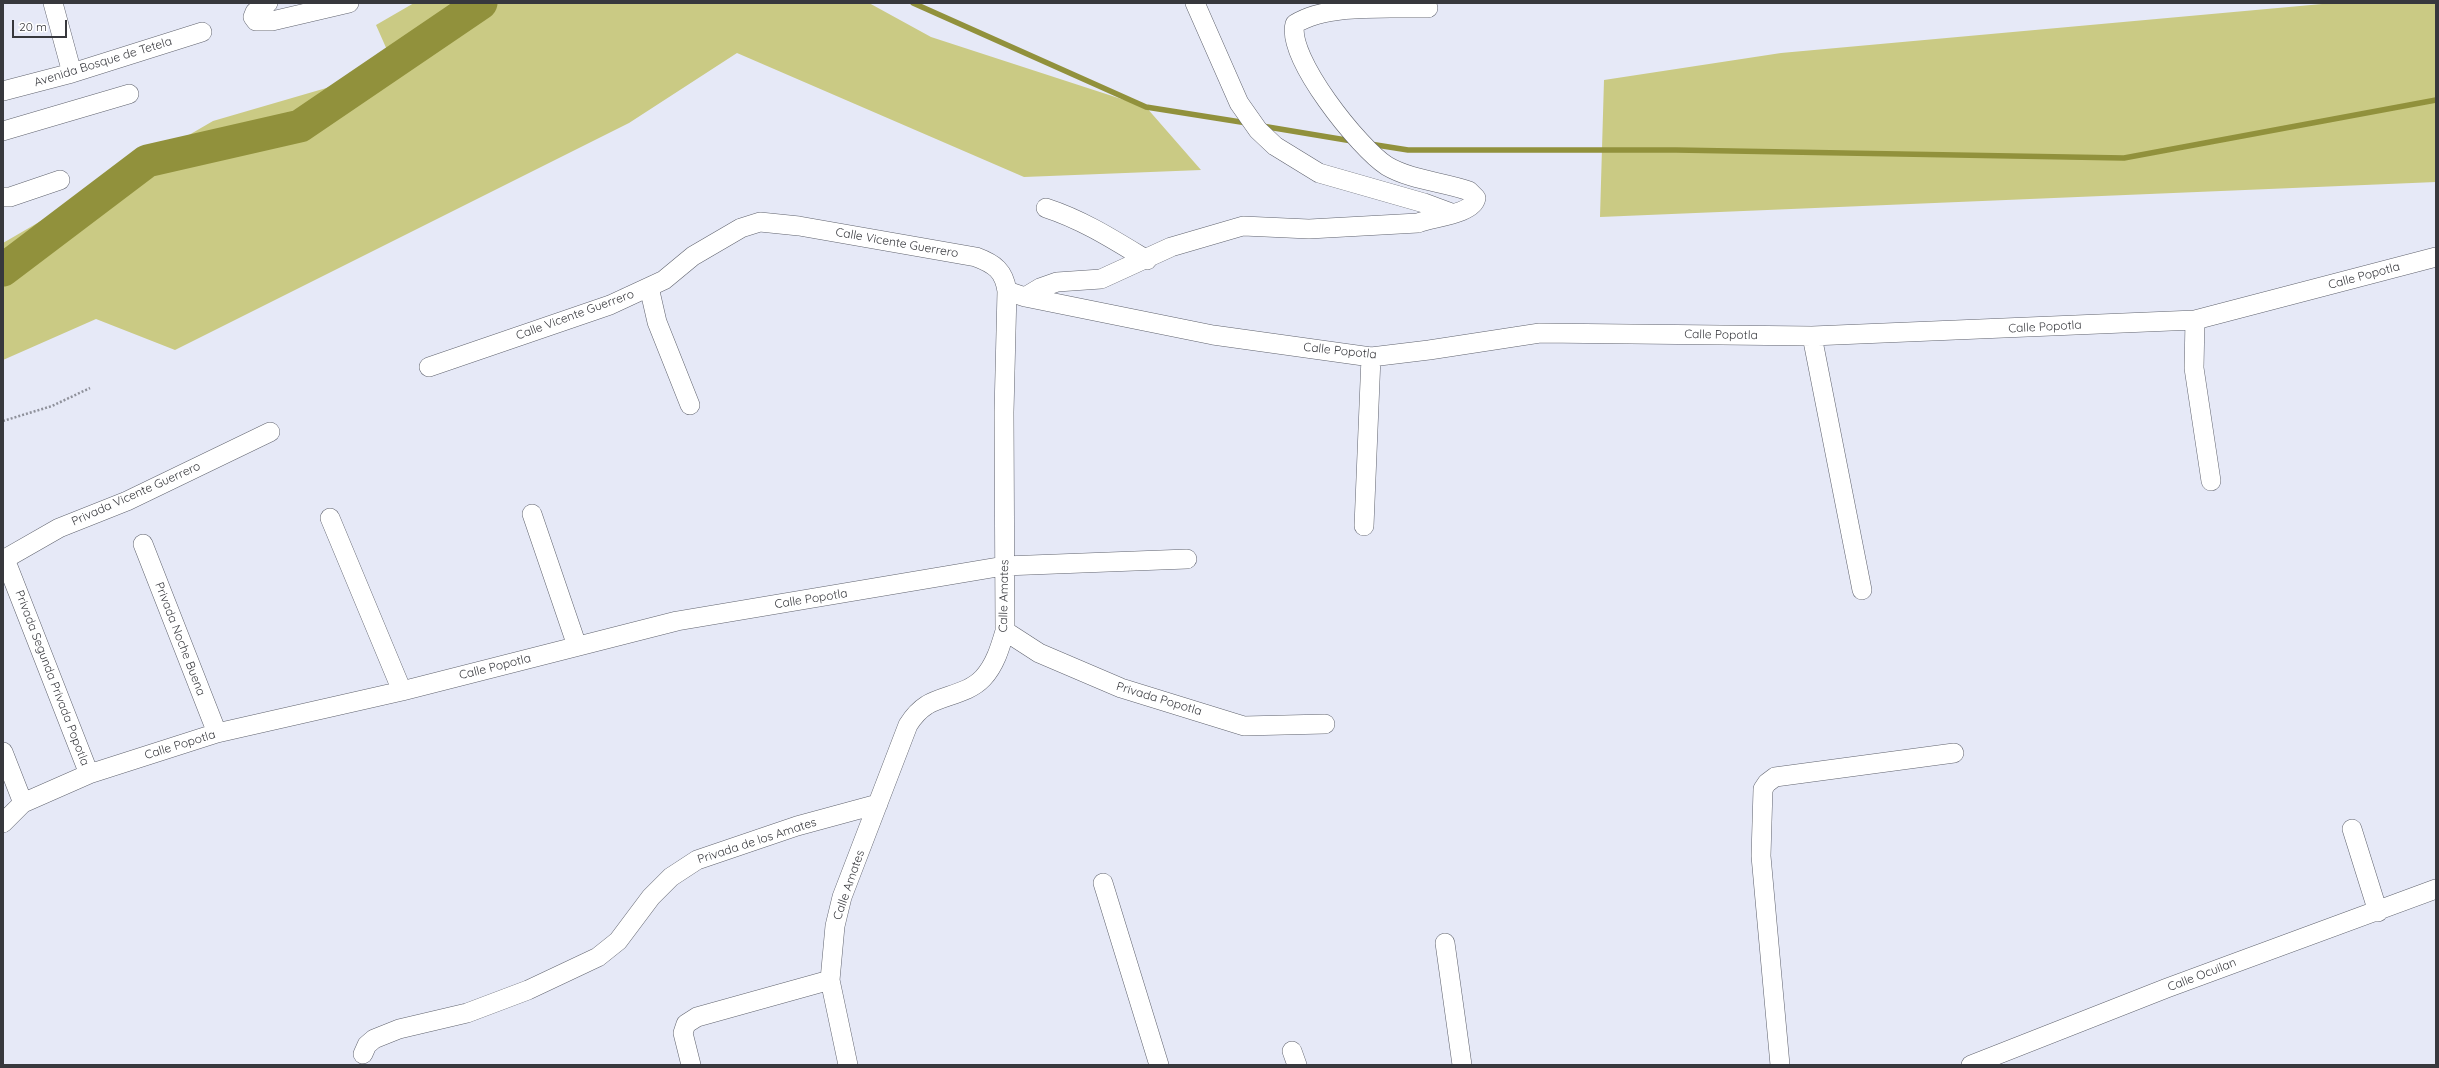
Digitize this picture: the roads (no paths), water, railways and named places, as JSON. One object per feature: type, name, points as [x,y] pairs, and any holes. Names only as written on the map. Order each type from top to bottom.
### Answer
[{"type":"street","points":[[53,3],[72,73]]},
{"type":"street","points":[[268,3],[255,12],[253,17],[256,21],[272,21],[349,3]]},
{"type":"street","points":[[1195,3],[1239,104],[1258,130],[1275,146],[1319,173],[1424,203],[1451,213]]},
{"type":"street","points":[[1026,297],[1040,288],[1057,282],[1101,279],[1146,260],[1171,247],[1243,226],[1309,229],[1418,223],[1451,213],[1465,211],[1471,207],[1475,204],[1474,195],[1456,186],[1403,174],[1387,166],[1367,149],[1335,112],[1298,50],[1294,35],[1295,24],[1312,15],[1353,6],[1428,8]]},
{"type":"street","name":"Avenida Bosque de Tetela","points":[[3,91],[72,73],[202,32]]},
{"type":"street","points":[[3,131],[129,94]]},
{"type":"street","points":[[3,197],[10,197],[60,180]]},
{"type":"street","points":[[1046,208],[1067,215],[1108,236],[1146,260]]},
{"type":"street","name":"Calle Vicente Guerrero","points":[[429,367],[610,305],[664,280],[699,253],[741,228],[760,222],[799,226],[976,257],[990,262]]},
{"type":"street","name":"Calle Popotla","points":[[1007,291],[1026,297],[1213,335],[1371,357],[1429,350],[1540,333],[1812,336],[2195,320],[2436,257]]},
{"type":"street","name":"Calle Amates","points":[[848,1065],[830,980],[835,926],[842,897],[912,719],[928,704],[950,697],[982,679],[997,656],[1005,631],[1004,566],[1007,291],[1001,272],[990,262]]},
{"type":"street","points":[[649,287],[657,322],[690,405]]},
{"type":"street","points":[[2195,320],[2194,368],[2211,481]]},
{"type":"street","points":[[1812,336],[1862,590]]},
{"type":"street","points":[[1364,526],[1371,357]]},
{"type":"street","name":"Privada Vicente Guerrero","points":[[4,560],[59,528],[127,501],[270,432]]},
{"type":"street","points":[[532,514],[577,646]]},
{"type":"street","points":[[330,518],[402,691]]},
{"type":"street","name":"Privada Noche Buena","points":[[143,544],[217,733]]},
{"type":"street","name":"Calle Popotla","points":[[3,823],[23,803],[89,774],[217,733],[402,691],[677,621],[1004,566],[1187,559]]},
{"type":"street","name":"Privada Segunda Privada Popotla","points":[[4,560],[89,774]]},
{"type":"street","name":"Privada Popotla","points":[[1005,631],[1039,653],[1121,688],[1244,726],[1325,724]]},
{"type":"street","points":[[3,752],[23,803]]},
{"type":"street","points":[[1780,1065],[1761,856],[1763,789],[1766,783],[1775,777],[1954,753]]},
{"type":"street","name":"Privada de los Amates","points":[[363,1054],[367,1045],[374,1038],[399,1029],[467,1013],[528,990],[598,957],[618,941],[651,897],[671,877],[697,860],[797,826],[878,804]]},
{"type":"street","points":[[2352,829],[2378,912]]},
{"type":"street","points":[[1103,883],[1159,1065]]},
{"type":"street","name":"Calle Ocuilan","points":[[1971,1065],[2167,988],[2378,912],[2436,889]]},
{"type":"street","points":[[1445,943],[1462,1065]]},
{"type":"street","points":[[691,1065],[683,1033],[686,1024],[697,1017],[830,980]]},
{"type":"waterway","points":[[3,270],[147,161],[300,126],[481,3]]},
{"type":"waterway","points":[[913,3],[1146,107],[1247,123]]},
{"type":"waterway","points":[[1370,144],[1408,150],[1676,150],[2124,158],[2436,100]]},
{"type":"waterway","points":[[1262,126],[1352,141]]}]
